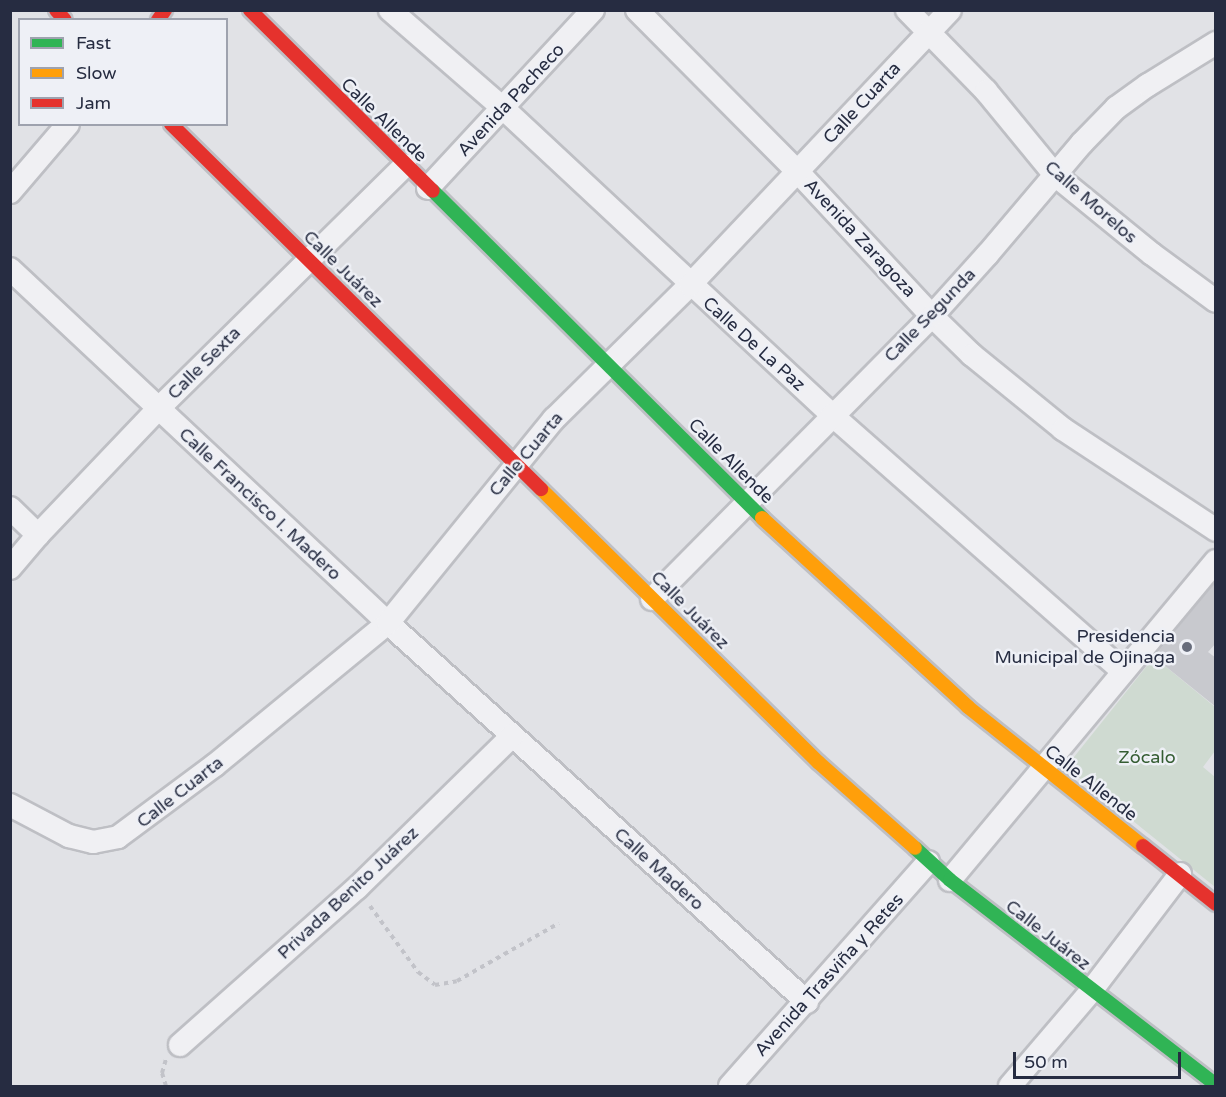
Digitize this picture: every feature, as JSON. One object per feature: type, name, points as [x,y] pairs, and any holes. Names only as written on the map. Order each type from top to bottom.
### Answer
[{"type":"street","name":"Calle Allende","points":[[250,10],[746,503],[968,707],[1215,904]]},
{"type":"street","name":"Calle De La Paz","points":[[390,10],[504,109],[690,285],[832,415],[1123,672]]},
{"type":"street","name":"Avenida Pacheco","points":[[428,188],[504,109],[593,10]]},
{"type":"street","name":"Avenida Zaragoza","points":[[637,10],[798,172],[932,316],[1021,397],[1063,429],[1215,530]]},
{"type":"street","name":"Calle Morelos","points":[[907,10],[986,91],[1055,175],[1152,254],[1215,301]]},
{"type":"street","name":"Calle Cuarta","points":[[10,805],[69,836],[93,842],[108,841],[132,829],[215,765],[388,623],[554,419],[690,285],[950,10]]},
{"type":"street","name":"Calle Segunda","points":[[651,598],[932,316],[1116,108],[1215,43]]},
{"type":"street","points":[[10,192],[66,126]]},
{"type":"street","name":"Calle Juárez","points":[[173,126],[819,762],[950,880],[1215,1085]]},
{"type":"street","name":"Calle Sexta","points":[[10,568],[38,535],[158,409],[307,259],[405,165]]},
{"type":"street","name":"Calle Francisco I. Madero","points":[[10,269],[512,736]]},
{"type":"street","points":[[10,508],[38,535]]},
{"type":"street","points":[[950,880],[1215,561]]},
{"type":"street","name":"Privada Benito Juárez","points":[[180,1045],[357,888],[512,736]]},
{"type":"street","name":"Calle Madero","points":[[512,736],[807,1002]]},
{"type":"street","name":"Avenida Trasviña y Retes","points":[[730,1086],[807,1002],[928,862]]},
{"type":"street","points":[[1010,1086],[1092,991],[1180,874]]},
{"type":"path","points":[[357,888],[418,972],[435,985],[457,981],[559,923]]},
{"type":"green space","name":"Zócalo","points":[[1154,657],[1215,707],[1215,751],[1203,767],[1215,777],[1215,887],[1066,767]]},
{"type":"building","name":"Presidencia Municipal de Ojinaga","points":[[1216,580],[1216,643],[1208,652],[1216,658],[1216,707],[1154,657]]},
{"type":"traffic: fast","points":[[433,191],[762,518]]},
{"type":"traffic: fast","points":[[915,848],[950,880],[1216,1085]]},
{"type":"traffic: slow","points":[[541,489],[819,763],[915,848]]},
{"type":"traffic: slow","points":[[762,518],[968,707],[1143,846]]},
{"type":"traffic: jam","points":[[56,10],[63,18]]},
{"type":"traffic: jam","points":[[159,18],[165,10]]},
{"type":"traffic: jam","points":[[250,10],[433,191]]},
{"type":"traffic: jam","points":[[173,126],[541,489]]},
{"type":"traffic: jam","points":[[1143,846],[1216,904]]},
{"type":"place","name":"Presidencia Municipal de Ojinaga","points":[[1187,647]]}]
